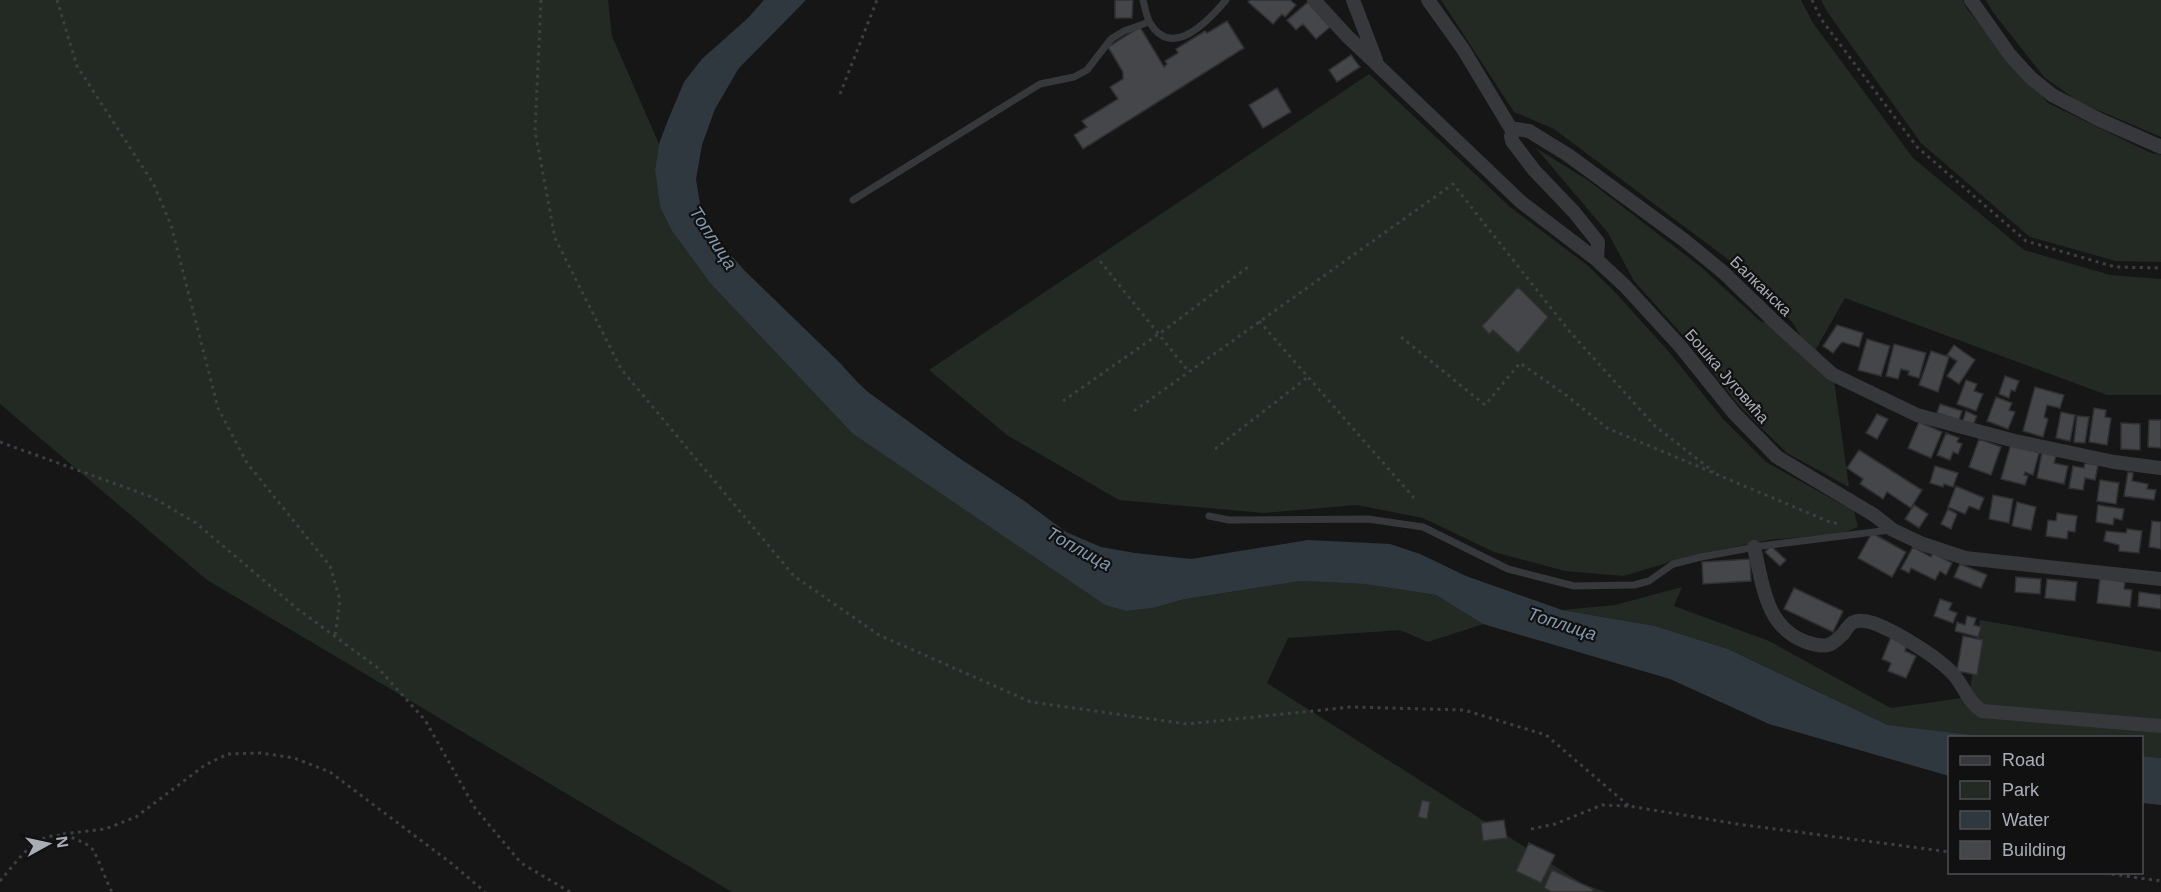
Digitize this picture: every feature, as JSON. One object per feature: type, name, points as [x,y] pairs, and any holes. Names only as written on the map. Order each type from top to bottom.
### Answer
[{"type":"street","name":"Бошка Југовића","points":[[1314,0],[1347,36],[1377,62],[1417,104],[1521,202],[1597,260],[1625,286],[1680,346],[1734,414],[1777,457],[1874,515],[1893,530],[1923,544],[1965,558],[2161,579]]},
{"type":"street","points":[[1353,0],[1377,62]]},
{"type":"street","points":[[1428,0],[1462,49],[1513,132],[1512,141],[1534,170],[1574,212],[1598,242],[1597,260]]},
{"type":"street","points":[[1971,0],[2010,55],[2031,78],[2045,89],[2100,120],[2161,147]]},
{"type":"street","name":"Балканска","points":[[1513,132],[1520,129],[1540,137],[1597,175],[1684,240],[1723,272],[1832,374],[1917,415],[2015,441],[2114,462],[2161,468]]},
{"type":"street","points":[[1754,547],[1770,608],[1786,633],[1796,638],[1816,645],[1828,645],[1836,641],[1852,623],[1871,622],[1894,633],[1936,660],[1954,675],[1973,705],[1982,711],[2161,726]]},
{"type":"lane","points":[[1143,0],[1149,22],[1165,35],[1175,38],[1204,24],[1226,0]]},
{"type":"lane","points":[[853,200],[1040,84],[1074,77],[1087,70],[1111,39],[1124,31],[1149,22]]},
{"type":"lane","points":[[1209,516],[1229,520],[1368,519],[1424,527],[1508,569],[1574,585],[1634,585],[1649,581],[1672,564],[1754,547],[1893,530]]},
{"type":"path","points":[[57,0],[77,66],[153,183],[171,225],[218,408],[247,463],[330,566],[340,600],[334,636]]},
{"type":"path","points":[[541,0],[535,130],[555,238],[621,369],[794,576],[879,635],[1031,702],[1187,724],[1351,707],[1464,710],[1546,735],[1629,806]]},
{"type":"path","points":[[840,94],[877,0]]},
{"type":"path","points":[[1812,0],[1821,19],[1917,147],[2026,241],[2115,267],[2161,268]]},
{"type":"path","points":[[1134,411],[1452,183],[1570,332],[1655,426],[1714,472]]},
{"type":"path","points":[[1100,261],[1189,372]]},
{"type":"path","points":[[1063,401],[1248,267]]},
{"type":"path","points":[[1259,321],[1414,498]]},
{"type":"path","points":[[1401,337],[1485,405],[1520,363],[1566,395],[1607,428],[1832,523],[1848,524]]},
{"type":"path","points":[[1215,449],[1308,377]]},
{"type":"path","points":[[0,442],[152,497],[196,523],[295,607],[378,668],[425,720],[475,808],[521,863],[570,892]]},
{"type":"path","points":[[0,881],[33,844],[48,836],[105,829],[136,817],[205,765],[228,754],[261,753],[294,758],[330,772],[485,892]]},
{"type":"path","points":[[1531,829],[1555,824],[1602,806],[1629,806],[1737,824],[1948,852]]},
{"type":"path","points":[[63,834],[82,841],[92,848],[112,892]]},
{"type":"path","points":[[2105,874],[2161,881]]},
{"type":"green space","points":[[0,0],[608,0],[612,36],[659,144],[655,170],[660,207],[672,231],[710,283],[853,434],[1105,605],[1126,611],[1153,608],[1185,599],[1301,581],[1365,584],[1436,595],[1483,624],[1428,642],[1400,630],[1288,638],[1267,683],[1583,884],[1606,892],[732,892],[207,580],[0,404]]},
{"type":"green space","points":[[1441,0],[1801,0],[1813,23],[1913,158],[2024,250],[2110,275],[2161,279],[2161,395],[2107,395],[1845,298],[1812,356],[1834,380],[1849,487],[1787,453],[1740,407],[1688,341],[1634,281],[1608,233],[1536,148],[1589,181],[1701,267],[1760,321],[1780,327],[1811,354],[1793,323],[1733,263],[1554,129],[1514,112]]},
{"type":"green space","points":[[1821,0],[1963,0],[1967,9],[2048,103],[2151,153],[2161,155],[2161,262],[2116,261],[2030,237],[1921,143]]},
{"type":"green space","points":[[1986,0],[2161,0],[2161,137],[2079,102],[2044,77],[1992,11]]},
{"type":"green space","points":[[1369,74],[1510,207],[1587,265],[1614,291],[1669,352],[1723,419],[1766,462],[1854,511],[1858,527],[1841,534],[1768,540],[1686,557],[1624,576],[1565,571],[1494,552],[1423,518],[1357,505],[1264,513],[1119,500],[1007,435],[929,370]]},
{"type":"green space","points":[[1682,587],[1674,606],[1769,641],[1891,708],[1969,697],[1980,620],[2161,652],[2161,758],[2143,756],[2143,736],[1971,736],[1888,725],[1728,649],[1655,626],[1562,610],[1615,605]]},
{"type":"water","points":[[764,0],[806,0],[739,68],[715,109],[702,145],[696,179],[701,210],[713,235],[745,271],[840,363],[877,404],[1023,500],[1066,532],[1101,547],[1191,559],[1308,540],[1390,544],[1420,554],[1466,576],[1562,610],[1655,626],[1728,649],[1888,725],[1978,736],[1948,736],[1948,776],[1769,724],[1670,679],[1483,624],[1436,595],[1365,584],[1301,581],[1185,599],[1153,608],[1126,611],[1105,605],[853,434],[710,283],[672,231],[660,207],[655,170],[659,144],[684,82],[702,59],[748,18]],"holes":[[[873,411],[955,463],[971,477],[962,477],[906,448],[870,416]]]},
{"type":"water","points":[[2143,756],[2161,758],[2161,805],[2143,803]]},
{"type":"building","points":[[1115,0],[1133,0],[1132,18],[1115,18]]},
{"type":"building","points":[[1250,0],[1290,0],[1296,5],[1285,17],[1282,14],[1273,24],[1248,2]]},
{"type":"building","points":[[1308,2],[1330,27],[1316,39],[1303,24],[1296,30],[1287,20]]},
{"type":"building","points":[[1227,21],[1244,48],[1083,149],[1074,135],[1087,127],[1082,121],[1118,99],[1110,87],[1123,79],[1123,72],[1108,47],[1140,27],[1164,67],[1167,64],[1165,61],[1178,53],[1176,49],[1205,31],[1207,33]]},
{"type":"building","points":[[1351,55],[1360,67],[1337,82],[1329,70]]},
{"type":"building","points":[[1277,88],[1291,112],[1263,128],[1249,105]]},
{"type":"building","points":[[1518,287],[1548,317],[1518,353],[1493,330],[1489,334],[1482,326]]},
{"type":"building","points":[[1837,325],[1863,333],[1859,347],[1842,342],[1833,353],[1823,346]]},
{"type":"building","points":[[1867,339],[1890,346],[1881,376],[1858,370]]},
{"type":"building","points":[[1894,344],[1926,353],[1919,378],[1908,375],[1909,371],[1901,369],[1898,379],[1886,376]]},
{"type":"building","points":[[1954,345],[1975,360],[1959,384],[1947,376],[1957,361],[1947,355]]},
{"type":"building","points":[[1931,351],[1949,357],[1938,392],[1919,385]]},
{"type":"building","points":[[2005,376],[2019,381],[2015,391],[2011,390],[2009,398],[1999,394]]},
{"type":"building","points":[[1966,380],[1977,384],[1974,391],[1983,394],[1976,411],[1957,404]]},
{"type":"building","points":[[2035,387],[2064,395],[2060,408],[2047,405],[2044,417],[2048,419],[2043,437],[2023,431]]},
{"type":"building","points":[[1996,397],[2012,403],[2009,410],[2015,412],[2008,429],[1987,421]]},
{"type":"building","points":[[1940,404],[1962,411],[1959,420],[1937,413]]},
{"type":"building","points":[[2094,408],[2106,410],[2105,417],[2111,418],[2107,445],[2089,442]]},
{"type":"building","points":[[1966,411],[1977,416],[1972,427],[1962,423]]},
{"type":"building","points":[[2061,412],[2075,415],[2070,441],[2056,438]]},
{"type":"building","points":[[1877,414],[1888,419],[1877,439],[1866,433]]},
{"type":"building","points":[[2077,416],[2089,417],[2085,443],[2074,442]]},
{"type":"building","points":[[2149,420],[2161,420],[2161,448],[2148,447]]},
{"type":"building","points":[[1919,422],[1942,432],[1931,458],[1908,448]]},
{"type":"building","points":[[2121,423],[2140,424],[2140,450],[2121,449]]},
{"type":"building","points":[[1946,433],[1959,438],[1957,442],[1962,444],[1958,454],[1953,452],[1950,460],[1937,455]]},
{"type":"building","points":[[1979,439],[2001,447],[1991,475],[1969,467]]},
{"type":"building","points":[[2011,444],[2039,453],[2033,475],[2025,472],[2024,475],[2028,476],[2025,485],[2001,479]]},
{"type":"building","points":[[1859,450],[1922,490],[1911,508],[1887,492],[1883,499],[1860,484],[1863,479],[1847,468]]},
{"type":"building","points":[[2042,452],[2056,455],[2054,463],[2068,466],[2064,484],[2037,478]]},
{"type":"building","points":[[2085,463],[2098,465],[2095,480],[2085,478],[2083,490],[2069,488],[2073,466],[2084,468]]},
{"type":"building","points":[[1935,466],[1958,473],[1953,487],[1930,483]]},
{"type":"building","points":[[2128,472],[2133,473],[2132,481],[2148,484],[2147,489],[2156,490],[2154,500],[2124,496]]},
{"type":"building","points":[[2100,480],[2119,483],[2116,504],[2097,501]]},
{"type":"building","points":[[1956,486],[1984,498],[1979,510],[1969,506],[1965,514],[1948,507]]},
{"type":"building","points":[[1993,495],[2013,499],[2009,523],[1989,519]]},
{"type":"building","points":[[2017,502],[2036,507],[2031,530],[2012,526]]},
{"type":"building","points":[[1914,505],[1928,514],[1919,528],[1905,519]]},
{"type":"building","points":[[2098,505],[2124,509],[2122,520],[2114,518],[2113,525],[2096,522]]},
{"type":"building","points":[[1948,509],[1957,514],[1951,529],[1941,524]]},
{"type":"building","points":[[2057,513],[2077,516],[2075,532],[2068,531],[2067,539],[2046,536],[2048,520],[2056,521]]},
{"type":"building","points":[[2152,521],[2161,522],[2161,549],[2149,547]]},
{"type":"building","points":[[2127,529],[2142,531],[2139,553],[2119,551],[2119,545],[2104,541],[2106,531],[2126,533]]},
{"type":"building","points":[[1872,533],[1906,552],[1892,577],[1858,558]]},
{"type":"building","points":[[1771,546],[1786,560],[1780,566],[1765,552]]},
{"type":"building","points":[[1913,547],[1931,557],[1933,553],[1952,563],[1946,575],[1940,571],[1935,580],[1911,568],[1909,573],[1901,569]]},
{"type":"building","points":[[1750,559],[1751,581],[1703,584],[1702,562]]},
{"type":"building","points":[[1960,564],[1987,575],[1981,588],[1954,577]]},
{"type":"building","points":[[2016,577],[2041,579],[2040,594],[2015,592]]},
{"type":"building","points":[[2100,578],[2125,582],[2124,589],[2132,590],[2130,607],[2097,603]]},
{"type":"building","points":[[2047,579],[2077,582],[2075,601],[2045,598]]},
{"type":"building","points":[[1794,588],[1843,611],[1833,632],[1784,609]]},
{"type":"building","points":[[2139,592],[2161,595],[2161,609],[2138,606]]},
{"type":"building","points":[[1940,599],[1952,603],[1949,610],[1957,613],[1953,623],[1934,616]]},
{"type":"building","points":[[1967,616],[1976,618],[1974,625],[1981,627],[1978,637],[1955,631],[1957,622],[1965,625]]},
{"type":"building","points":[[1963,636],[1983,640],[1977,675],[1957,671]]},
{"type":"building","points":[[1891,637],[1907,644],[1905,651],[1916,656],[1906,678],[1888,671],[1891,663],[1882,659]]},
{"type":"building","points":[[1422,800],[1430,802],[1427,819],[1418,817]]},
{"type":"building","points":[[1504,820],[1507,838],[1483,841],[1481,823]]},
{"type":"building","points":[[1529,843],[1555,855],[1541,883],[1516,871]]},
{"type":"building","points":[[1552,870],[1593,889],[1592,892],[1552,892],[1544,888]]},
{"type":"waterway","name":"Топлица","points":[[842,387],[858,402],[990,498]]}]
